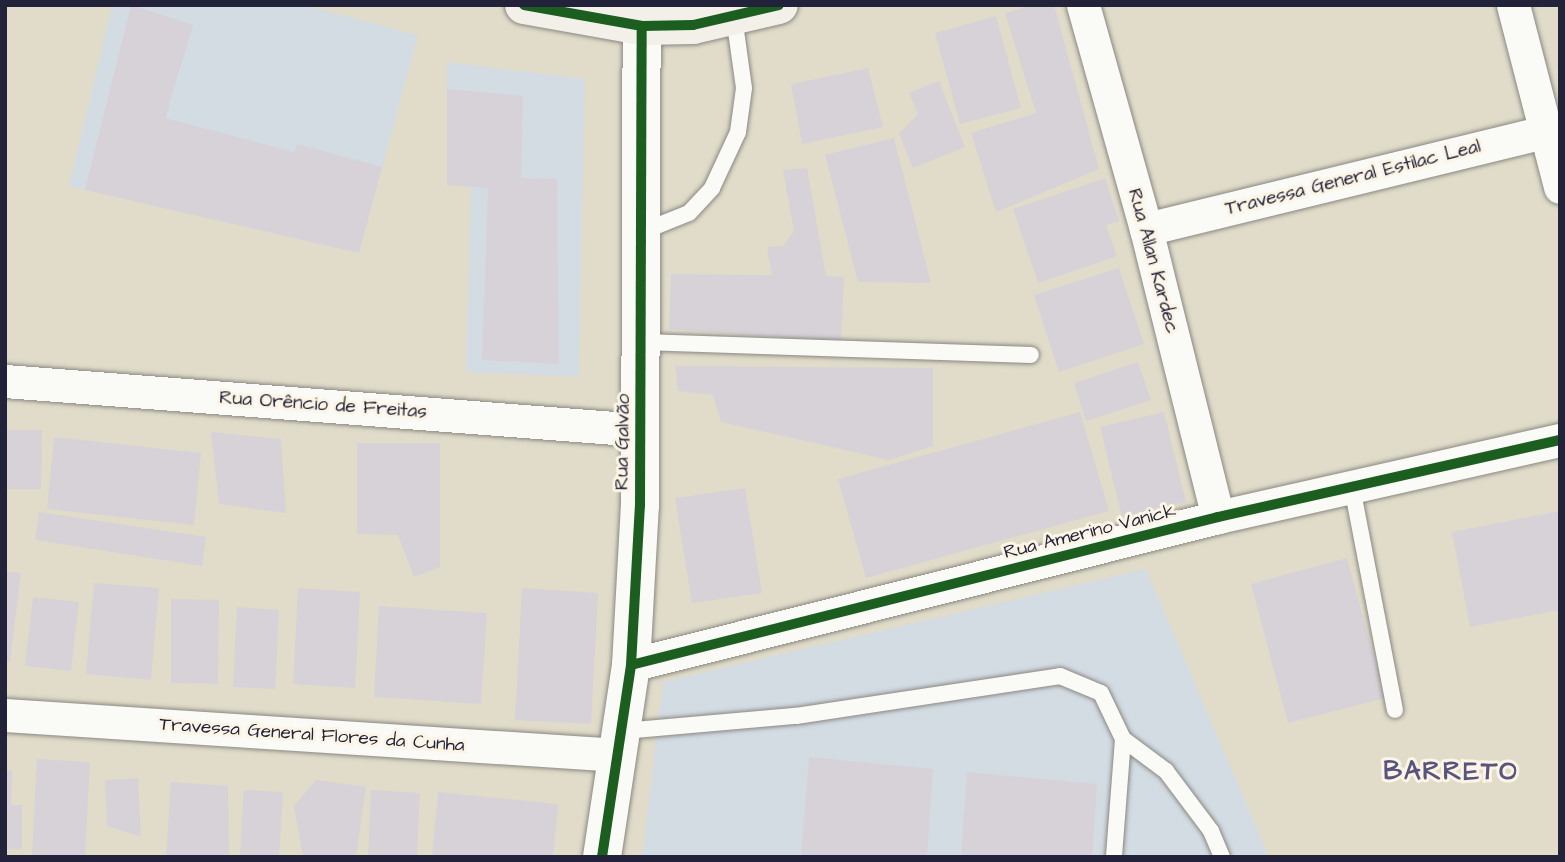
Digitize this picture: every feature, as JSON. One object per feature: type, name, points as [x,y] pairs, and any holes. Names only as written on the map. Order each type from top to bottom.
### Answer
[{"type":"main road","points":[[524,5],[565,9],[642,26],[694,25],[779,5]]},
{"type":"street","name":"Rua Allan Kardec","points":[[1083,5],[1146,229],[1218,517]]},
{"type":"street","points":[[1513,5],[1553,130],[1560,187]]},
{"type":"street","name":"Rua Galvão","points":[[602,857],[631,665],[643,342],[642,26]]},
{"type":"street","name":"Travessa General Estilac Leal","points":[[1146,229],[1553,130]]},
{"type":"street","name":"Rua Orêncio de Freitas","points":[[5,381],[640,430]]},
{"type":"street","name":"Rua Amerino Vanick","points":[[631,665],[1218,517],[1560,440]]},
{"type":"street","name":"Travessa General Flores da Cunha","points":[[5,715],[621,743]]},
{"type":"lane","points":[[644,231],[689,213],[712,188],[738,132],[744,88],[734,17]]},
{"type":"lane","points":[[643,342],[1031,355]]},
{"type":"lane","points":[[1352,487],[1395,710]]},
{"type":"lane","points":[[621,743],[1060,676],[1101,694],[1123,739],[1166,771],[1211,831],[1222,857]]},
{"type":"lane","points":[[1114,857],[1123,739]]},
{"type":"shaded area","points":[[112,5],[303,5],[418,35],[359,253],[69,186]]},
{"type":"shaded area","points":[[447,62],[585,79],[579,377],[466,372],[471,187],[447,185]]},
{"type":"shaded area","points":[[1146,569],[1269,857],[642,857],[663,682]]},
{"type":"building","points":[[131,5],[193,25],[165,118],[294,152],[297,144],[382,167],[359,253],[85,190]]},
{"type":"building","points":[[1032,5],[1054,5],[1099,169],[996,212],[971,133],[1036,113],[1005,13]]},
{"type":"building","points":[[996,16],[1021,108],[960,124],[935,33]]},
{"type":"building","points":[[868,68],[883,127],[802,144],[791,84]]},
{"type":"building","points":[[939,81],[965,147],[913,168],[899,134],[918,114],[909,93]]},
{"type":"building","points":[[447,89],[523,96],[521,178],[557,179],[559,364],[482,360],[488,188],[447,185]]},
{"type":"building","points":[[894,138],[931,283],[858,282],[825,155]]},
{"type":"building","points":[[807,168],[826,276],[844,277],[841,342],[669,329],[671,274],[772,275],[767,247],[783,246],[794,231],[783,170]]},
{"type":"building","points":[[1105,178],[1119,221],[1106,225],[1117,256],[1038,283],[1013,209]]},
{"type":"building","points":[[1119,268],[1144,344],[1059,372],[1034,295]]},
{"type":"building","points":[[1138,362],[1151,400],[1086,421],[1074,383]]},
{"type":"building","points":[[675,366],[933,368],[933,446],[889,460],[721,422],[713,395],[678,391]]},
{"type":"building","points":[[1080,412],[1109,511],[866,578],[838,479]]},
{"type":"building","points":[[1164,412],[1186,502],[1122,517],[1100,427]]},
{"type":"building","points":[[5,430],[42,430],[41,489],[5,489]]},
{"type":"building","points":[[211,432],[281,439],[286,513],[219,504]]},
{"type":"building","points":[[54,437],[201,453],[194,525],[47,509]]},
{"type":"building","points":[[357,443],[440,443],[440,567],[414,577],[398,535],[357,534]]},
{"type":"building","points":[[745,488],[762,593],[692,603],[675,498]]},
{"type":"building","points":[[1560,511],[1560,610],[1470,627],[1452,532]]},
{"type":"building","points":[[39,512],[206,537],[202,566],[35,540]]},
{"type":"building","points":[[1347,558],[1385,698],[1288,723],[1251,584]]},
{"type":"building","points":[[5,571],[21,573],[10,662],[5,661]]},
{"type":"building","points":[[94,583],[159,588],[151,680],[86,674]]},
{"type":"building","points":[[298,588],[360,592],[355,688],[293,684]]},
{"type":"building","points":[[522,588],[598,593],[591,724],[515,720]]},
{"type":"building","points":[[33,597],[79,602],[71,671],[25,666]]},
{"type":"building","points":[[171,599],[219,600],[218,684],[171,683]]},
{"type":"building","points":[[379,606],[487,613],[481,704],[374,697]]},
{"type":"building","points":[[237,607],[279,610],[275,689],[233,687]]},
{"type":"building","points":[[809,757],[933,769],[927,857],[801,857]]},
{"type":"building","points":[[37,759],[90,762],[85,857],[32,857]]},
{"type":"building","points":[[5,770],[12,771],[11,805],[22,805],[22,849],[5,849]]},
{"type":"building","points":[[967,772],[1097,784],[1092,857],[961,857]]},
{"type":"building","points":[[138,778],[141,837],[107,826],[105,780]]},
{"type":"building","points":[[316,780],[366,787],[356,857],[303,857],[294,806]]},
{"type":"building","points":[[171,782],[228,786],[229,857],[166,857]]},
{"type":"building","points":[[244,790],[283,792],[279,857],[240,857]]},
{"type":"building","points":[[371,790],[420,793],[417,857],[368,857]]},
{"type":"building","points":[[438,792],[558,804],[553,857],[432,857]]},
{"type":"cycle path","points":[[524,5],[642,26],[693,25],[779,5]]},
{"type":"cycle path","points":[[602,857],[631,665],[640,506],[642,26]]},
{"type":"cycle path","points":[[631,665],[1218,517],[1560,440]]},
{"type":"district","name":"BARRETO","points":[[1451,772]]}]
